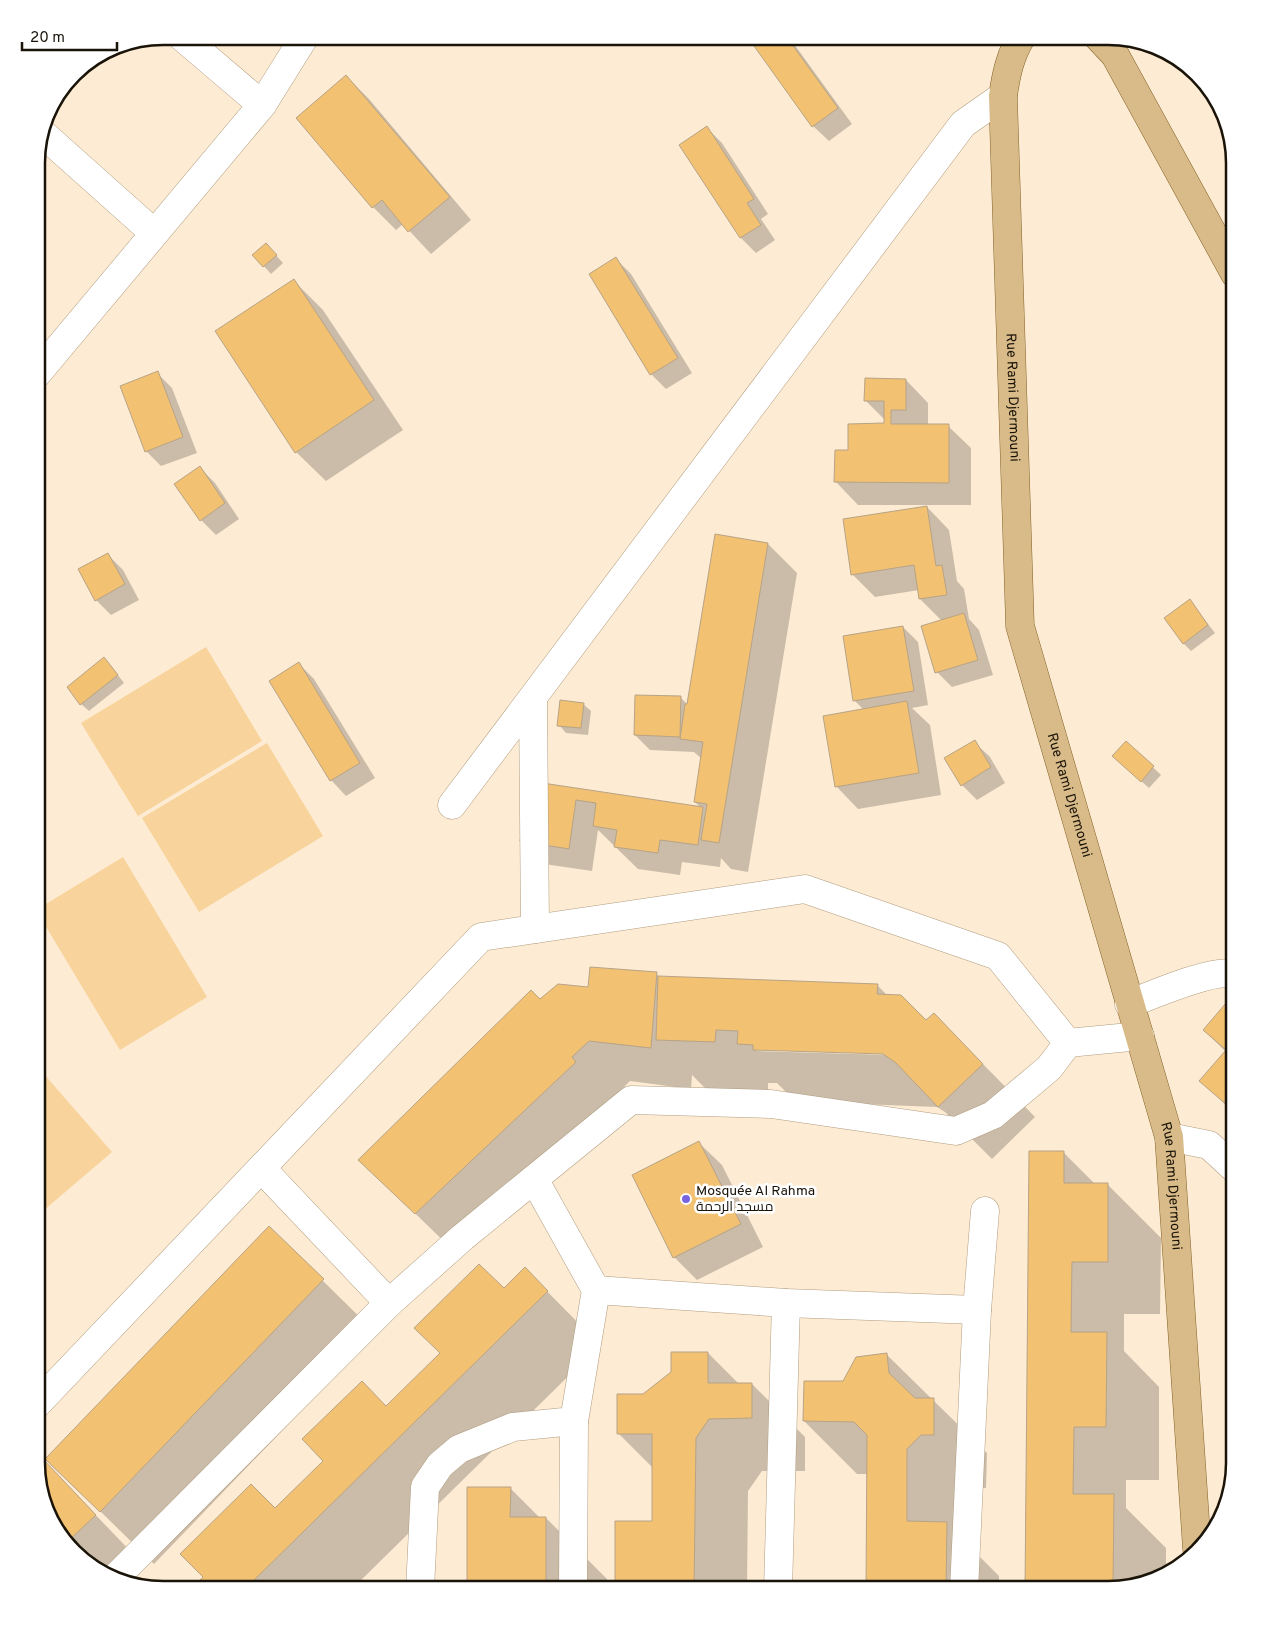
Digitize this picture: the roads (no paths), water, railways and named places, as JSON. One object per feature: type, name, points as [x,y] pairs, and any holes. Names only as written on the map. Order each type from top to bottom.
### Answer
[{"type":"main road","name":"Rue Rami Djermouni","points":[[1017,45],[1006,74],[1003,96],[1020,626],[1169,1137],[1196,1542]]},
{"type":"main road","points":[[1106,45],[1116,56],[1226,258]]},
{"type":"street","points":[[192,45],[262,105]]},
{"type":"street","points":[[45,358],[262,105],[299,45]]},
{"type":"street","points":[[452,805],[963,124],[1003,96]]},
{"type":"street","points":[[48,138],[154,233]]},
{"type":"street","points":[[533,699],[535,929]]},
{"type":"street","points":[[45,1396],[481,937],[805,889],[998,956],[1068,1043]]},
{"type":"street","points":[[1129,1004],[1194,980],[1226,972]]},
{"type":"street","points":[[120,1573],[389,1303],[463,1238],[631,1100],[771,1104],[956,1131],[993,1115],[1049,1068],[1068,1043],[1140,1036]]},
{"type":"street","points":[[1169,1137],[1209,1145],[1226,1161]]},
{"type":"street","points":[[262,1169],[389,1303]]},
{"type":"street","points":[[534,1179],[596,1290],[574,1421],[573,1581]]},
{"type":"street","points":[[964,1581],[977,1310],[985,1211]]},
{"type":"street","points":[[596,1290],[786,1303],[977,1310]]},
{"type":"street","points":[[778,1581],[786,1303]]},
{"type":"street","points":[[420,1581],[425,1487],[440,1465],[459,1450],[513,1427],[574,1421]]},
{"type":"place","name":"Mosquée Al Rahma مسجد الرحمة","points":[[686,1199]]}]
